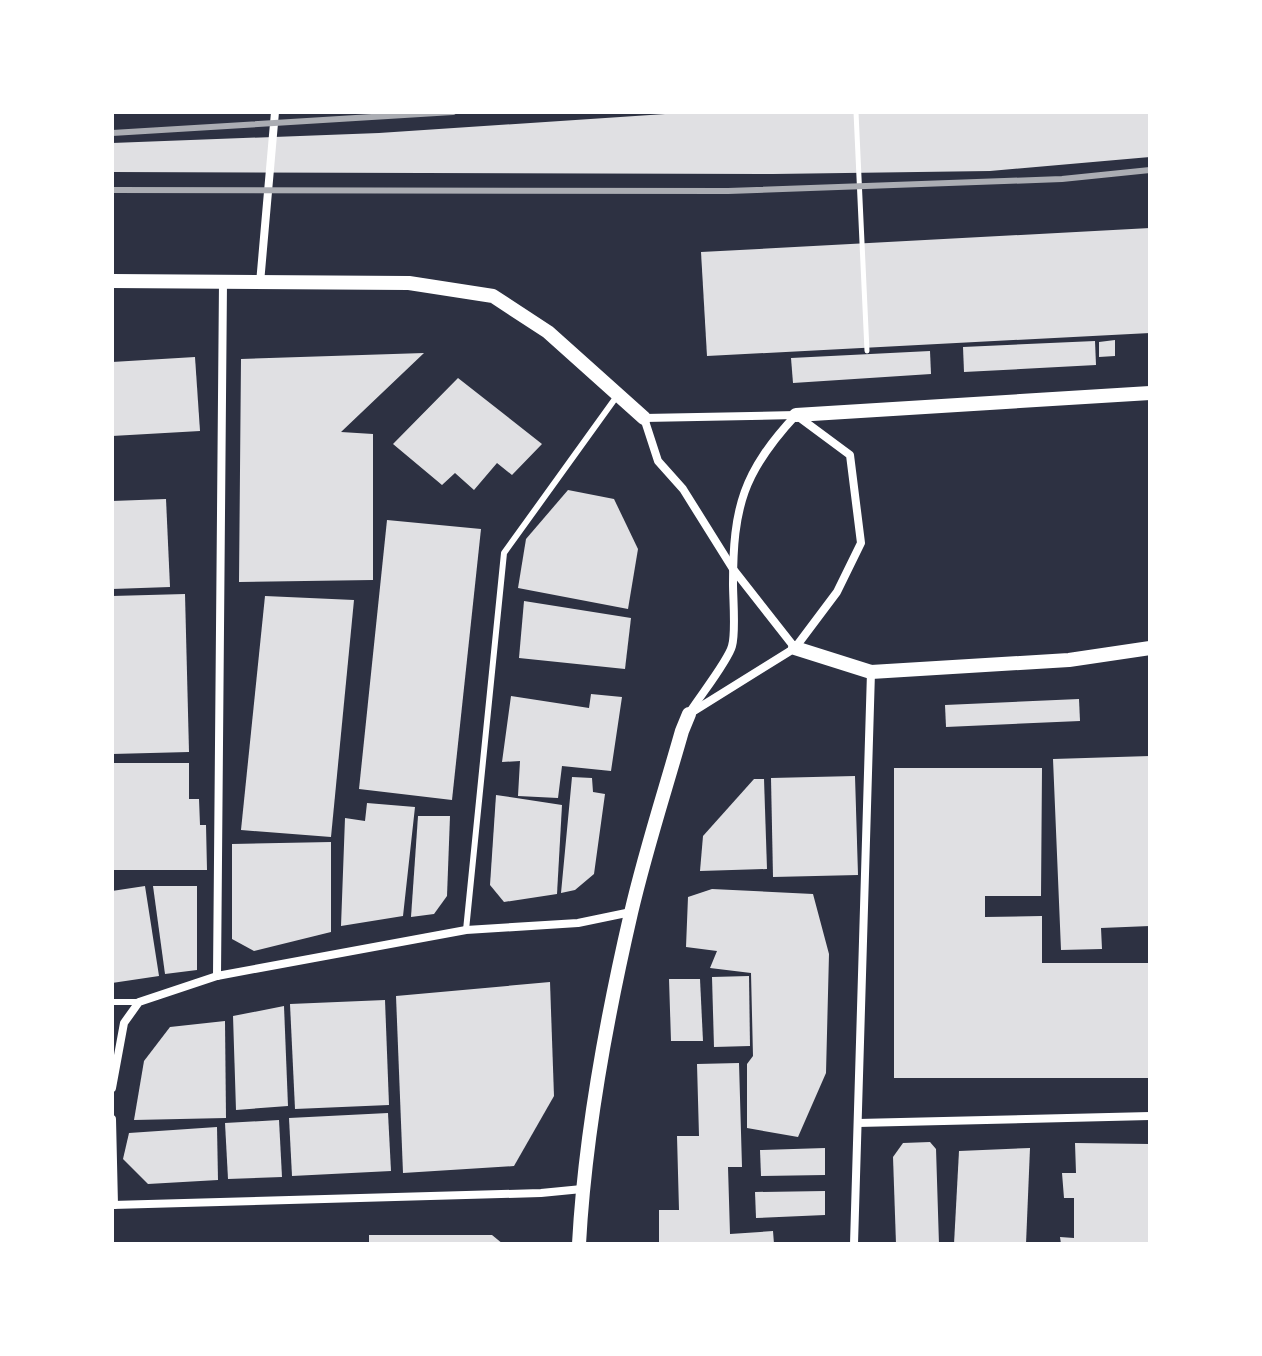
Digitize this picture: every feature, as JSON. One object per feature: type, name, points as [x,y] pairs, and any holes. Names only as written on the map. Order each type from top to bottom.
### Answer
[{"type":"street","points":[[260,283],[275,112]]},
{"type":"street","points":[[112,281],[409,283],[493,296],[548,332],[644,418],[658,461],[683,489],[733,569],[795,648],[871,672],[1069,660],[1150,648]]},
{"type":"street","points":[[217,976],[223,282]]},
{"type":"street","points":[[644,418],[796,415],[1150,393]]},
{"type":"street","points":[[579,1244],[582,1189],[600,1071],[631,912],[682,731],[689,714],[732,646],[733,569],[738,511],[750,475],[768,445],[796,415]]},
{"type":"street","points":[[689,714],[795,648],[837,592],[861,543],[850,455],[796,415]]},
{"type":"street","points":[[854,1244],[871,672]]},
{"type":"street","points":[[112,1088],[124,1023],[139,1002],[217,976],[466,930],[578,923],[631,912]]},
{"type":"street","points":[[858,1123],[1150,1116]]},
{"type":"street","points":[[112,1119],[113,1205],[541,1193],[582,1189]]},
{"type":"lane","points":[[466,930],[504,553],[617,396]]},
{"type":"lane","points":[[112,1002],[139,1002]]},
{"type":"path","points":[[856,112],[867,351]]},
{"type":"building","points":[[695,112],[1150,112],[1150,157],[990,171],[773,174],[112,172],[112,143],[379,133]]},
{"type":"building","points":[[1150,228],[1150,333],[707,356],[701,252]]},
{"type":"building","points":[[1115,340],[1115,356],[1099,357],[1099,342]]},
{"type":"building","points":[[1095,341],[1096,365],[964,372],[963,347]]},
{"type":"building","points":[[930,351],[931,374],[793,383],[791,358]]},
{"type":"building","points":[[424,353],[341,432],[373,434],[373,580],[239,582],[241,359]]},
{"type":"building","points":[[195,357],[200,431],[112,436],[112,362]]},
{"type":"building","points":[[458,378],[542,444],[512,475],[497,463],[474,490],[455,473],[442,485],[393,444]]},
{"type":"building","points":[[568,490],[614,499],[638,549],[628,609],[518,588],[526,539]]},
{"type":"building","points":[[166,499],[170,587],[112,589],[112,501]]},
{"type":"building","points":[[387,520],[481,529],[452,800],[359,789]]},
{"type":"building","points":[[185,594],[189,752],[112,754],[112,596]]},
{"type":"building","points":[[265,596],[354,600],[331,837],[241,830]]},
{"type":"building","points":[[524,601],[631,618],[625,669],[519,658]]},
{"type":"building","points":[[591,694],[622,697],[611,771],[562,766],[558,798],[518,796],[520,761],[502,762],[511,696],[589,708]]},
{"type":"building","points":[[1079,699],[1080,721],[946,727],[945,705]]},
{"type":"building","points":[[1150,756],[1150,926],[1101,928],[1102,949],[1061,950],[1053,759]]},
{"type":"building","points":[[112,763],[189,763],[189,799],[199,799],[200,825],[206,825],[207,870],[112,870]]},
{"type":"building","points":[[894,768],[1042,768],[1041,896],[985,896],[985,917],[1042,916],[1042,963],[1150,963],[1150,1078],[894,1078]]},
{"type":"building","points":[[855,776],[858,875],[773,877],[771,778]]},
{"type":"building","points":[[572,777],[592,778],[593,792],[605,794],[594,874],[575,890],[561,893]]},
{"type":"building","points":[[754,779],[764,779],[767,869],[700,871],[703,836]]},
{"type":"building","points":[[496,795],[562,805],[557,894],[504,902],[490,885]]},
{"type":"building","points":[[367,803],[415,807],[403,916],[341,926],[345,818],[365,821]]},
{"type":"building","points":[[418,816],[450,816],[447,896],[434,914],[411,917]]},
{"type":"building","points":[[331,842],[331,932],[254,951],[232,939],[232,844]]},
{"type":"building","points":[[145,886],[159,976],[112,983],[112,891]]},
{"type":"building","points":[[153,886],[197,886],[197,970],[165,974]]},
{"type":"building","points":[[712,889],[813,894],[829,954],[826,1073],[798,1137],[747,1128],[747,1064],[753,1056],[751,973],[710,968],[717,951],[686,947],[688,897]]},
{"type":"building","points":[[749,976],[750,1046],[714,1047],[712,977]]},
{"type":"building","points":[[669,979],[700,979],[703,1041],[671,1041]]},
{"type":"building","points":[[550,982],[554,1096],[514,1166],[403,1173],[396,996]]},
{"type":"building","points":[[385,1000],[389,1105],[295,1109],[290,1004]]},
{"type":"building","points":[[284,1006],[288,1106],[236,1110],[233,1016]]},
{"type":"building","points":[[225,1021],[226,1118],[134,1120],[144,1061],[170,1027]]},
{"type":"building","points":[[739,1063],[742,1167],[728,1167],[730,1234],[773,1231],[774,1244],[659,1244],[659,1210],[679,1210],[677,1136],[699,1136],[697,1064]]},
{"type":"building","points":[[388,1113],[391,1171],[292,1176],[289,1118]]},
{"type":"building","points":[[279,1120],[282,1177],[228,1179],[225,1123]]},
{"type":"building","points":[[217,1127],[218,1180],[148,1184],[123,1159],[129,1133]]},
{"type":"building","points":[[930,1142],[936,1149],[939,1244],[896,1244],[893,1157],[903,1143]]},
{"type":"building","points":[[1075,1143],[1150,1144],[1150,1244],[1061,1244],[1060,1237],[1074,1238],[1074,1198],[1064,1198],[1062,1173],[1076,1173]]},
{"type":"building","points":[[825,1148],[825,1175],[761,1176],[760,1150]]},
{"type":"building","points":[[1030,1148],[1026,1244],[954,1244],[959,1151]]},
{"type":"building","points":[[825,1191],[825,1215],[756,1218],[755,1192]]},
{"type":"building","points":[[369,1235],[492,1235],[503,1244],[369,1244]]},
{"type":"railway","points":[[112,133],[453,112]]},
{"type":"railway","points":[[112,190],[728,191],[1062,179],[1150,170]]}]
